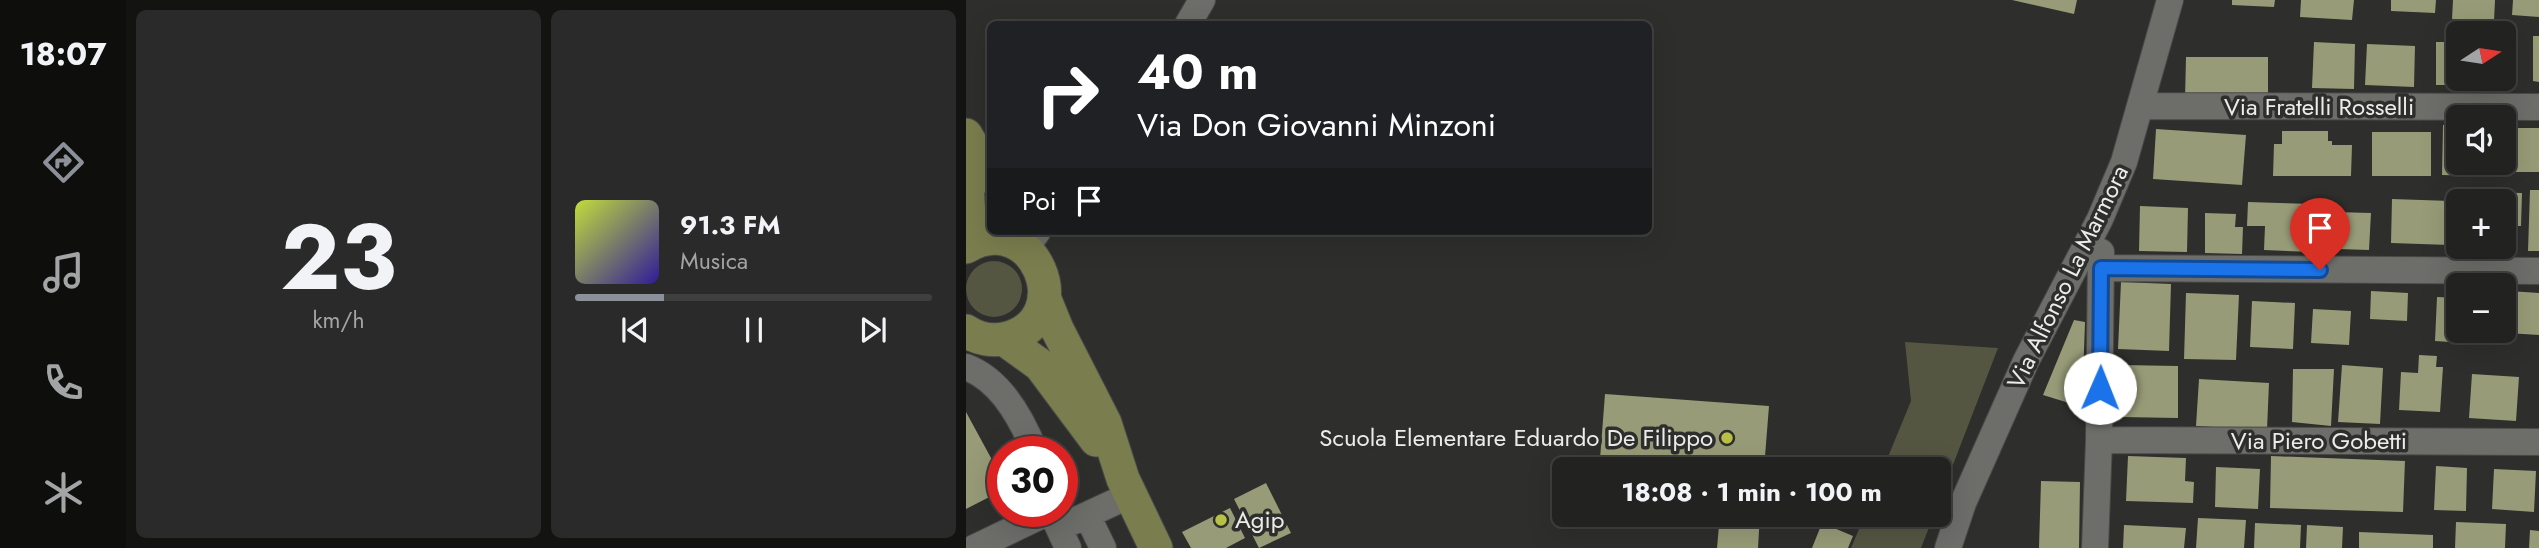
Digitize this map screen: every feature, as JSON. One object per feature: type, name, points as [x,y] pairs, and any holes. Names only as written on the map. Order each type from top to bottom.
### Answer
[{"type":"main road","points":[[966,135],[987,172]]},
{"type":"main road","points":[[966,167],[969,217],[966,234]]},
{"type":"main road","points":[[966,247],[989,239],[1023,239],[1041,270],[1044,283],[1044,297],[1037,316],[1023,331],[1004,339],[992,340],[967,333]]},
{"type":"main road","points":[[1044,297],[1057,329],[1105,423],[1126,487],[1156,548]]},
{"type":"main road","points":[[1004,339],[1040,365],[1126,487]]},
{"type":"street","points":[[1190,21],[1202,0]]},
{"type":"street","name":"Via Alfonso La Marmora","points":[[1948,548],[1963,503],[2026,361],[2100,219],[2124,162],[2170,0]]},
{"type":"street","name":"Via Fratelli Rosselli","points":[[2141,107],[2539,107]]},
{"type":"street","points":[[2095,548],[2099,440],[2100,219]]},
{"type":"street","points":[[2101,268],[2539,271]]},
{"type":"street","points":[[966,367],[982,376],[1011,405],[1027,436]]},
{"type":"street","name":"Via Piero Gobetti","points":[[2099,440],[2539,442]]},
{"type":"street","points":[[1078,518],[1087,515],[1126,487]]},
{"type":"street","points":[[1087,515],[1103,548]]},
{"type":"street","points":[[974,548],[1050,527]]},
{"type":"green space","points":[[988,261],[1000,261],[1010,265],[1018,273],[1022,289],[1018,305],[1010,313],[1000,317],[988,317],[978,313],[970,305],[966,295],[966,283],[970,273],[978,265]]},
{"type":"green space","points":[[1905,342],[1998,348],[1951,470],[1951,457],[1888,457],[1911,401]]},
{"type":"green space","points":[[1860,527],[1929,527],[1921,548],[1851,548]]},
{"type":"building","points":[[2012,0],[2077,0],[2074,14]]},
{"type":"building","points":[[2232,0],[2275,0],[2274,7],[2232,5]]},
{"type":"building","points":[[2301,0],[2354,0],[2352,20],[2300,17]]},
{"type":"building","points":[[2391,0],[2436,0],[2435,13],[2391,11]]},
{"type":"building","points":[[2453,0],[2495,0],[2494,21],[2452,19]]},
{"type":"building","points":[[2513,0],[2539,0],[2539,17],[2512,15]]},
{"type":"building","points":[[2533,36],[2539,36],[2539,82],[2533,81]]},
{"type":"building","points":[[2314,42],[2355,44],[2354,89],[2312,88]]},
{"type":"building","points":[[2436,42],[2446,42],[2446,85],[2436,85]]},
{"type":"building","points":[[2367,44],[2415,46],[2414,87],[2365,85]]},
{"type":"building","points":[[2186,57],[2268,57],[2268,99],[2185,99]]},
{"type":"building","points":[[2443,125],[2446,125],[2446,175],[2482,176],[2442,175]]},
{"type":"building","points":[[2516,128],[2539,128],[2539,172],[2516,172]]},
{"type":"building","points":[[2156,129],[2246,135],[2242,185],[2153,179]]},
{"type":"building","points":[[2282,131],[2328,131],[2328,141],[2332,141],[2332,145],[2352,145],[2351,176],[2273,176],[2274,144],[2282,144]]},
{"type":"building","points":[[2372,132],[2431,132],[2431,176],[2372,176]]},
{"type":"building","points":[[2530,190],[2539,190],[2539,251],[2528,251]]},
{"type":"building","points":[[2516,193],[2522,193],[2521,226],[2516,226]]},
{"type":"building","points":[[2392,199],[2446,201],[2446,245],[2391,243]]},
{"type":"building","points":[[2248,202],[2313,204],[2312,252],[2264,250],[2265,226],[2247,226]]},
{"type":"building","points":[[2140,206],[2188,208],[2187,252],[2139,251]]},
{"type":"building","points":[[2334,212],[2371,213],[2369,250],[2338,249],[2339,227],[2334,227]]},
{"type":"building","points":[[2205,213],[2236,214],[2235,227],[2243,227],[2242,254],[2205,253]]},
{"type":"building","points":[[2121,282],[2171,284],[2169,351],[2118,349]]},
{"type":"building","points":[[2371,291],[2408,293],[2407,321],[2370,319]]},
{"type":"building","points":[[2516,291],[2539,293],[2539,335],[2516,334]]},
{"type":"building","points":[[2186,293],[2239,295],[2236,360],[2184,359]]},
{"type":"building","points":[[2437,297],[2446,297],[2446,342],[2435,341]]},
{"type":"building","points":[[2252,301],[2295,303],[2293,349],[2250,347]]},
{"type":"building","points":[[2313,309],[2351,311],[2349,345],[2311,343]]},
{"type":"building","points":[[2074,320],[2085,322],[2082,407],[2043,395]]},
{"type":"building","points":[[2419,355],[2437,356],[2436,367],[2443,367],[2440,412],[2399,410],[2401,372],[2418,373]]},
{"type":"building","points":[[2122,365],[2178,366],[2178,418],[2121,417]]},
{"type":"building","points":[[2342,365],[2383,368],[2380,424],[2338,422]]},
{"type":"building","points":[[2293,369],[2334,369],[2331,426],[2292,422]]},
{"type":"building","points":[[2472,374],[2519,377],[2516,421],[2469,418]]},
{"type":"building","points":[[2199,379],[2269,383],[2267,430],[2196,426]]},
{"type":"building","points":[[1605,394],[1769,406],[1765,457],[1600,457]]},
{"type":"building","points":[[966,412],[987,451],[987,498],[966,509]]},
{"type":"building","points":[[2128,456],[2186,458],[2185,481],[2194,482],[2193,503],[2126,501]]},
{"type":"building","points":[[2271,456],[2405,461],[2403,512],[2270,508]]},
{"type":"building","points":[[2436,466],[2467,468],[2466,511],[2434,510]]},
{"type":"building","points":[[2216,467],[2260,469],[2258,509],[2215,507]]},
{"type":"building","points":[[2494,469],[2536,471],[2534,512],[2492,509]]},
{"type":"building","points":[[2041,481],[2080,482],[2079,548],[2039,548]]},
{"type":"building","points":[[1266,483],[1291,533],[1259,548],[1234,499]]},
{"type":"building","name":"Agip","points":[[1230,508],[1245,538],[1226,548],[1191,548],[1182,532]]},
{"type":"building","points":[[2198,518],[2246,520],[2244,548],[2196,548]]},
{"type":"building","points":[[2456,522],[2506,524],[2505,548],[2455,548]]},
{"type":"building","points":[[2255,523],[2301,525],[2300,548],[2254,548]]},
{"type":"building","points":[[2124,525],[2186,528],[2184,548],[2123,548]]},
{"type":"building","points":[[2307,525],[2343,527],[2342,548],[2306,548]]},
{"type":"building","points":[[1719,527],[1759,527],[1758,548],[1717,548]]},
{"type":"building","points":[[1820,527],[1832,527],[1853,536],[1848,548],[1812,548]]},
{"type":"building","points":[[2530,530],[2539,531],[2539,548],[2529,548]]},
{"type":"building","points":[[2359,532],[2433,535],[2433,548],[2359,548]]},
{"type":"place","name":"Scuola Elementare Eduardo De Filippo","points":[[1727,438]]},
{"type":"place","name":"Agip","points":[[1221,520]]},
{"type":"route","points":[[2100,388],[2101,268],[2320,270]]}]
